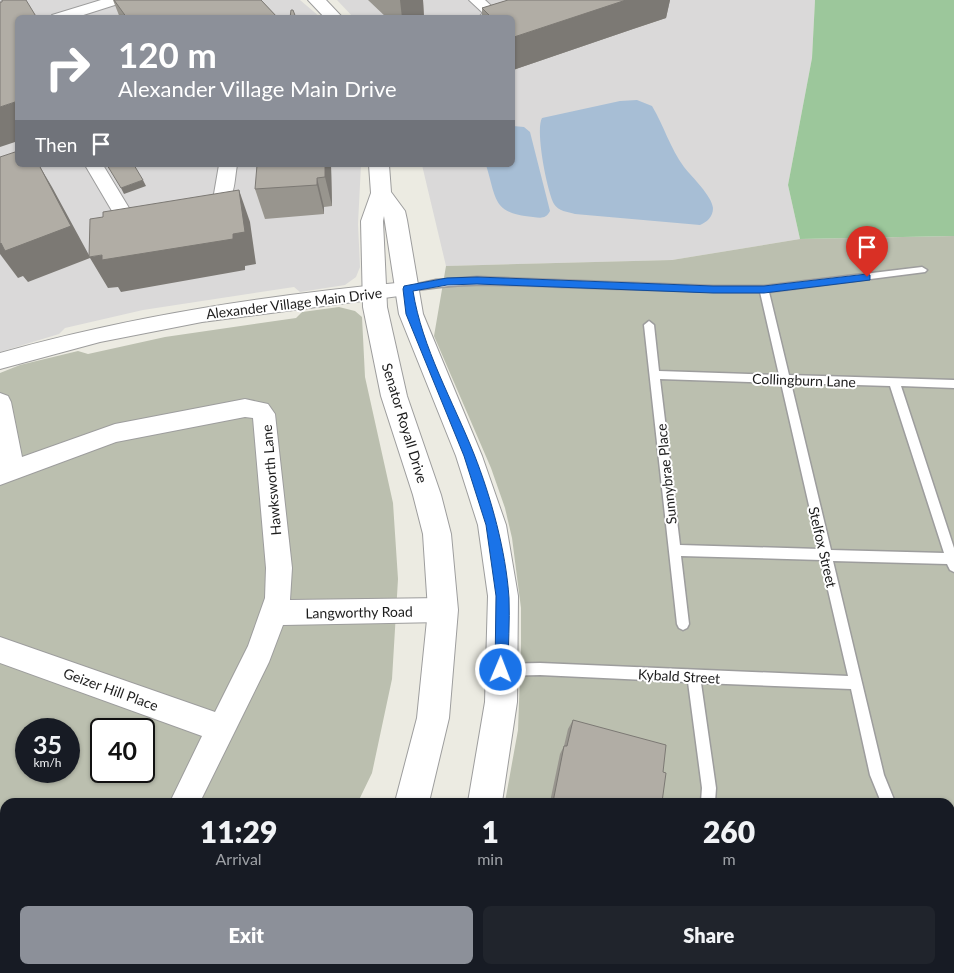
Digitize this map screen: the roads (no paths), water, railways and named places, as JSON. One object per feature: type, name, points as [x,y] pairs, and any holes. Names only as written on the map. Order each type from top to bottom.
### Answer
[{"type":"street","points":[[64,15],[116,0]]},
{"type":"street","points":[[476,0],[493,14],[491,15]]},
{"type":"street","points":[[315,1],[331,15]]},
{"type":"street","points":[[95,167],[119,208],[126,214],[137,216],[210,204],[220,199],[224,192],[228,167]]},
{"type":"street","points":[[379,167],[381,193],[394,211],[396,220],[411,314],[469,456],[492,525],[502,596],[501,702],[485,798]]},
{"type":"street","name":"Senator Royall Drive","points":[[381,193],[372,220],[375,307],[388,375],[427,495],[437,534],[443,610],[441,651],[433,718],[413,798]]},
{"type":"street","name":"Alexander Village Main Drive","points":[[0,361],[86,337],[154,322],[407,289]]},
{"type":"street","points":[[0,402],[7,472]]},
{"type":"street","name":"Hawksworth Lane","points":[[7,472],[115,433],[244,408],[260,410],[266,419],[280,568],[278,598],[259,653],[187,798]]},
{"type":"street","name":"Langworthy Road","points":[[274,613],[443,610]]},
{"type":"street","name":"Geizer Hill Place","points":[[0,650],[221,729]]},
{"type":"lane","name":"Alexander Village Main Drive","points":[[407,289],[457,280],[764,289],[922,270]]},
{"type":"lane","name":"Stelfox Street","points":[[764,289],[877,775],[886,798]]},
{"type":"lane","name":"Sunnybrae Place","points":[[649,324],[683,624]]},
{"type":"lane","name":"Collingburn Lane","points":[[655,375],[954,384]]},
{"type":"lane","points":[[674,550],[825,555],[953,563],[894,382]]},
{"type":"lane","name":"Kybald Street","points":[[501,670],[540,669],[856,683]]},
{"type":"lane","points":[[694,677],[709,788],[708,798]]},
{"type":"water","points":[[637,100],[652,106],[679,160],[712,203],[712,214],[703,224],[575,214],[561,210],[554,204],[548,187],[541,147],[540,125],[542,118],[620,101]]},
{"type":"water","points":[[515,126],[524,127],[530,132],[550,211],[543,217],[520,215],[503,208],[495,196],[487,167],[515,167]]}]
